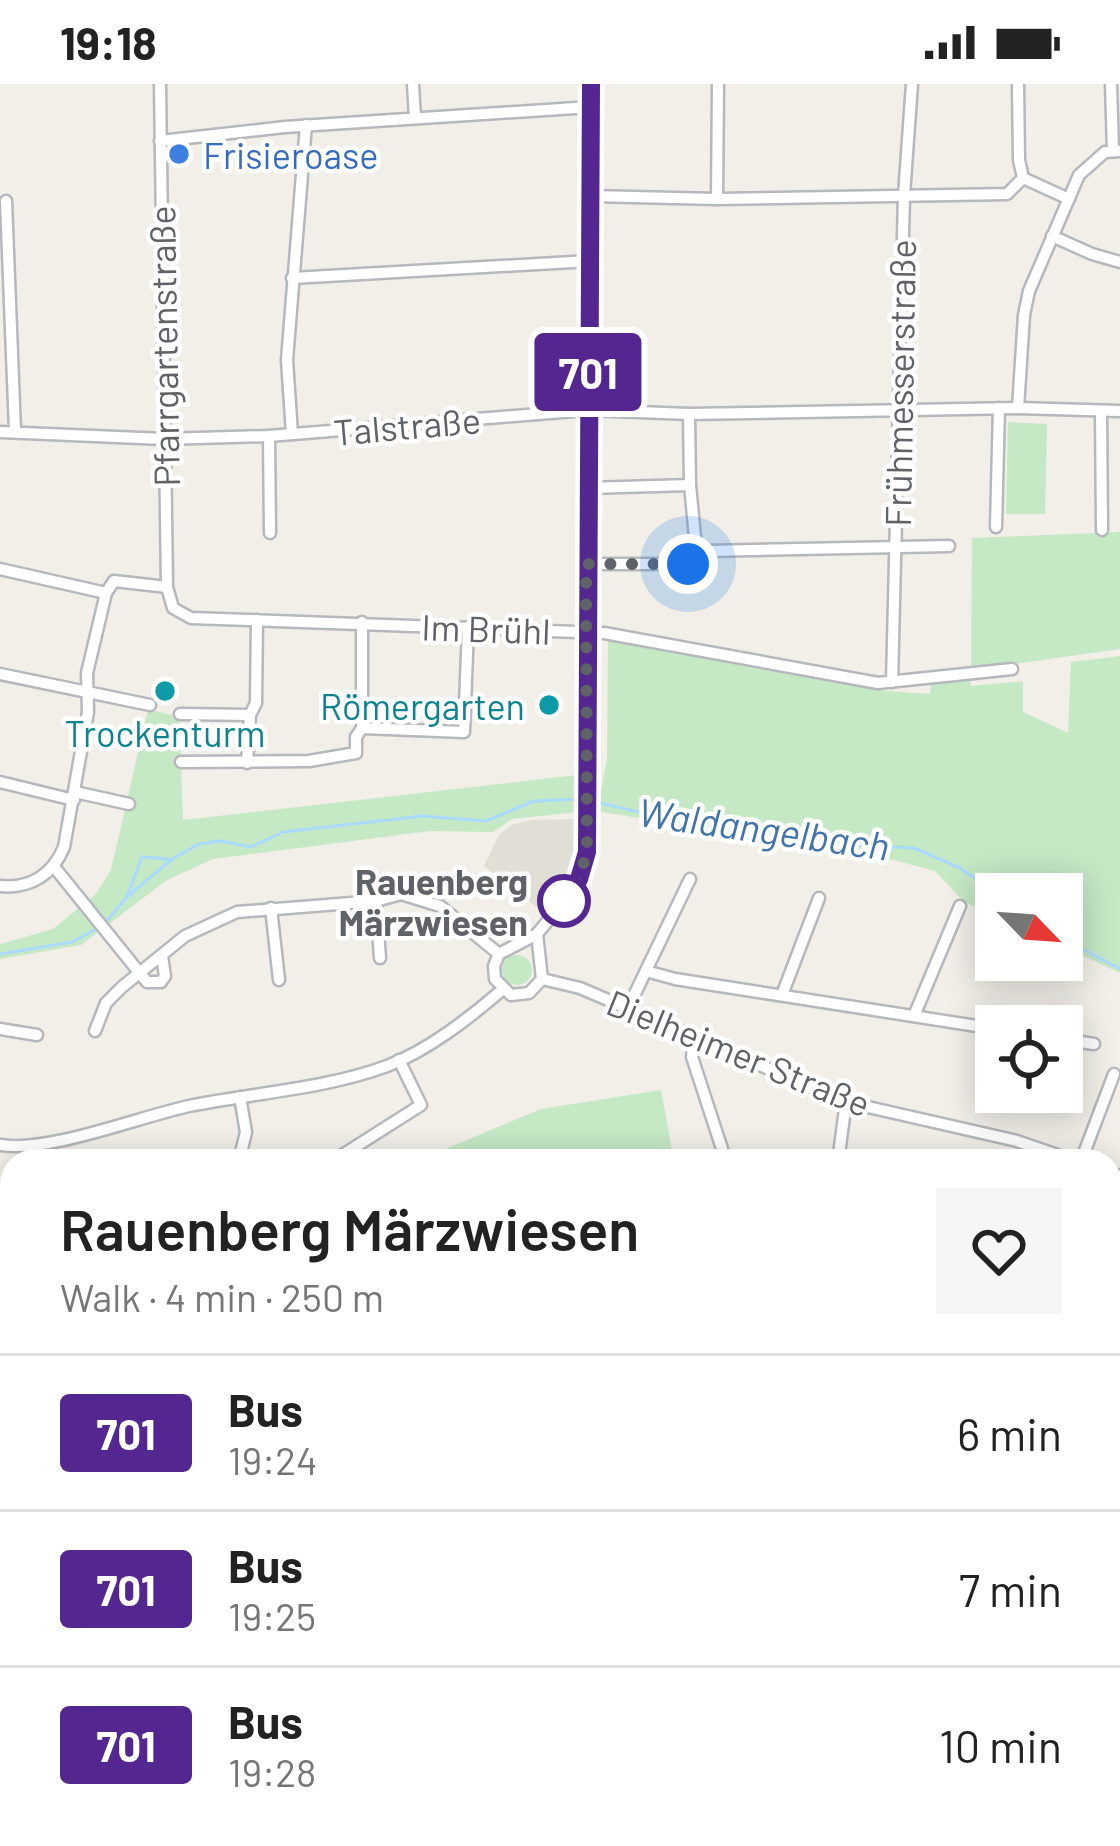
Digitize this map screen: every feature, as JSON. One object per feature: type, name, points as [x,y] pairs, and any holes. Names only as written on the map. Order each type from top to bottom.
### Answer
[{"type":"street","name":"Pfarrgartenstraße","points":[[160,84],[167,587],[173,608]]},
{"type":"street","points":[[413,84],[415,118]]},
{"type":"street","points":[[537,934],[542,979],[530,993],[520,996],[502,990],[495,979],[499,954],[537,934],[574,889],[584,867],[591,84]]},
{"type":"street","points":[[717,199],[718,84]]},
{"type":"street","name":"Frühmesserstraße","points":[[892,682],[897,409],[911,84]]},
{"type":"street","points":[[1018,84],[1023,178]]},
{"type":"street","points":[[1018,408],[1029,291],[1079,175],[1105,152],[1117,151],[1111,84]]},
{"type":"street","points":[[160,141],[306,125],[591,107]]},
{"type":"street","points":[[292,434],[287,360],[306,125]]},
{"type":"street","points":[[591,196],[717,199],[1006,194],[1023,178]]},
{"type":"street","points":[[1023,178],[1069,199]]},
{"type":"street","points":[[6,201],[15,431]]},
{"type":"street","points":[[1052,236],[1120,262]]},
{"type":"street","points":[[292,278],[590,261]]},
{"type":"street","points":[[996,527],[999,408]]},
{"type":"street","name":"Talstraße","points":[[0,432],[164,439],[269,436],[587,410],[689,414],[999,408],[1120,411]]},
{"type":"street","points":[[1101,411],[1102,530]]},
{"type":"street","points":[[689,414],[697,558]]},
{"type":"street","points":[[269,436],[270,533]]},
{"type":"street","points":[[587,488],[690,485]]},
{"type":"street","points":[[586,564],[688,564],[706,550],[949,546]]},
{"type":"street","points":[[0,569],[106,593]]},
{"type":"street","points":[[0,886],[26,886],[55,868],[74,796],[87,673],[106,593],[114,581],[167,587]]},
{"type":"street","name":"Im Brühl","points":[[173,608],[191,618],[586,632],[892,682],[1012,669]]},
{"type":"street","points":[[247,764],[250,715],[256,703],[257,620]]},
{"type":"street","points":[[181,762],[247,764],[337,759],[356,753],[356,736],[362,728],[362,622]]},
{"type":"street","points":[[362,728],[464,732],[468,627]]},
{"type":"street","points":[[0,674],[150,705]]},
{"type":"street","points":[[180,714],[250,715]]},
{"type":"street","points":[[0,782],[129,804]]},
{"type":"street","points":[[55,868],[147,982],[161,982],[165,976],[162,956]]},
{"type":"street","points":[[628,1008],[690,879]]},
{"type":"street","points":[[95,1031],[106,1003],[185,936],[216,919],[271,908],[376,901],[401,894],[422,898],[451,913],[499,954]]},
{"type":"street","points":[[782,995],[819,898]]},
{"type":"street","points":[[376,901],[380,958]]},
{"type":"street","points":[[914,1016],[959,905]]},
{"type":"street","points":[[271,908],[279,980]]},
{"type":"street","points":[[520,945],[537,953]]},
{"type":"street","points":[[646,970],[675,979],[975,1026]]},
{"type":"street","name":"Dielheimer Straße","points":[[542,979],[580,988],[846,1102],[1041,1149]]},
{"type":"street","points":[[0,1145],[24,1145],[332,1079],[399,1060],[451,1030],[502,990]]},
{"type":"street","points":[[0,1029],[37,1035]]},
{"type":"street","points":[[694,1038],[692,1057],[722,1149]]},
{"type":"street","points":[[1083,1042],[1094,1044]]},
{"type":"street","points":[[352,1149],[422,1105],[399,1060]]},
{"type":"street","points":[[1083,1149],[1114,1074]]},
{"type":"street","points":[[240,1097],[246,1132],[241,1149]]},
{"type":"street","points":[[840,1149],[846,1102]]},
{"type":"street","points":[[24,1145],[25,1149]]},
{"type":"shaded area","points":[[576,819],[576,876],[543,912],[484,866],[498,836],[511,825]]},
{"type":"green space","points":[[1008,422],[1047,424],[1045,514],[1006,514]]},
{"type":"green space","points":[[1120,532],[1120,649],[971,670],[972,538]]},
{"type":"green space","points":[[608,640],[887,691],[930,694],[931,683],[970,678],[971,686],[1023,681],[1023,712],[1068,733],[1071,662],[1120,656],[1120,973],[1083,956],[1083,873],[975,873],[975,907],[964,902],[935,871],[837,845],[753,831],[685,835],[639,818],[596,811],[607,759]]},
{"type":"green space","points":[[148,709],[179,717],[183,820],[577,775],[578,812],[512,819],[493,832],[430,831],[213,859],[167,880],[81,945],[0,959],[0,944],[53,929],[96,894],[111,870]]},
{"type":"green space","points":[[517,955],[528,959],[532,970],[528,981],[517,985],[506,981],[502,970],[506,959]]},
{"type":"green space","points":[[661,1090],[672,1149],[446,1149],[541,1109]]},
{"type":"waterway","name":"Waldangelbach","points":[[104,924],[127,897],[172,859],[199,844],[221,841],[251,847],[283,832],[422,816],[486,821],[534,801],[582,799]]},
{"type":"waterway","name":"Waldangelbach","points":[[592,801],[672,820],[914,848],[975,879]]},
{"type":"waterway","name":"Waldangelbach","points":[[127,896],[142,857],[168,859]]},
{"type":"waterway","name":"Waldangelbach","points":[[0,954],[72,942],[96,929]]},
{"type":"waterway","name":"Waldangelbach","points":[[1083,949],[1120,969]]},
{"type":"bus line","name":"701","points":[[564,902],[579,879],[587,852],[591,84]]},
{"type":"place","name":"Frisieroase","points":[[179,154]]},
{"type":"place","name":"Trockenturm","points":[[165,691]]},
{"type":"place","name":"Römergarten","points":[[549,705]]},
{"type":"place","name":"Rauenberg Märzwiesen","points":[[564,901]]},
{"type":"route","points":[[564,901],[579,879],[587,852],[586,564],[688,564]]}]
